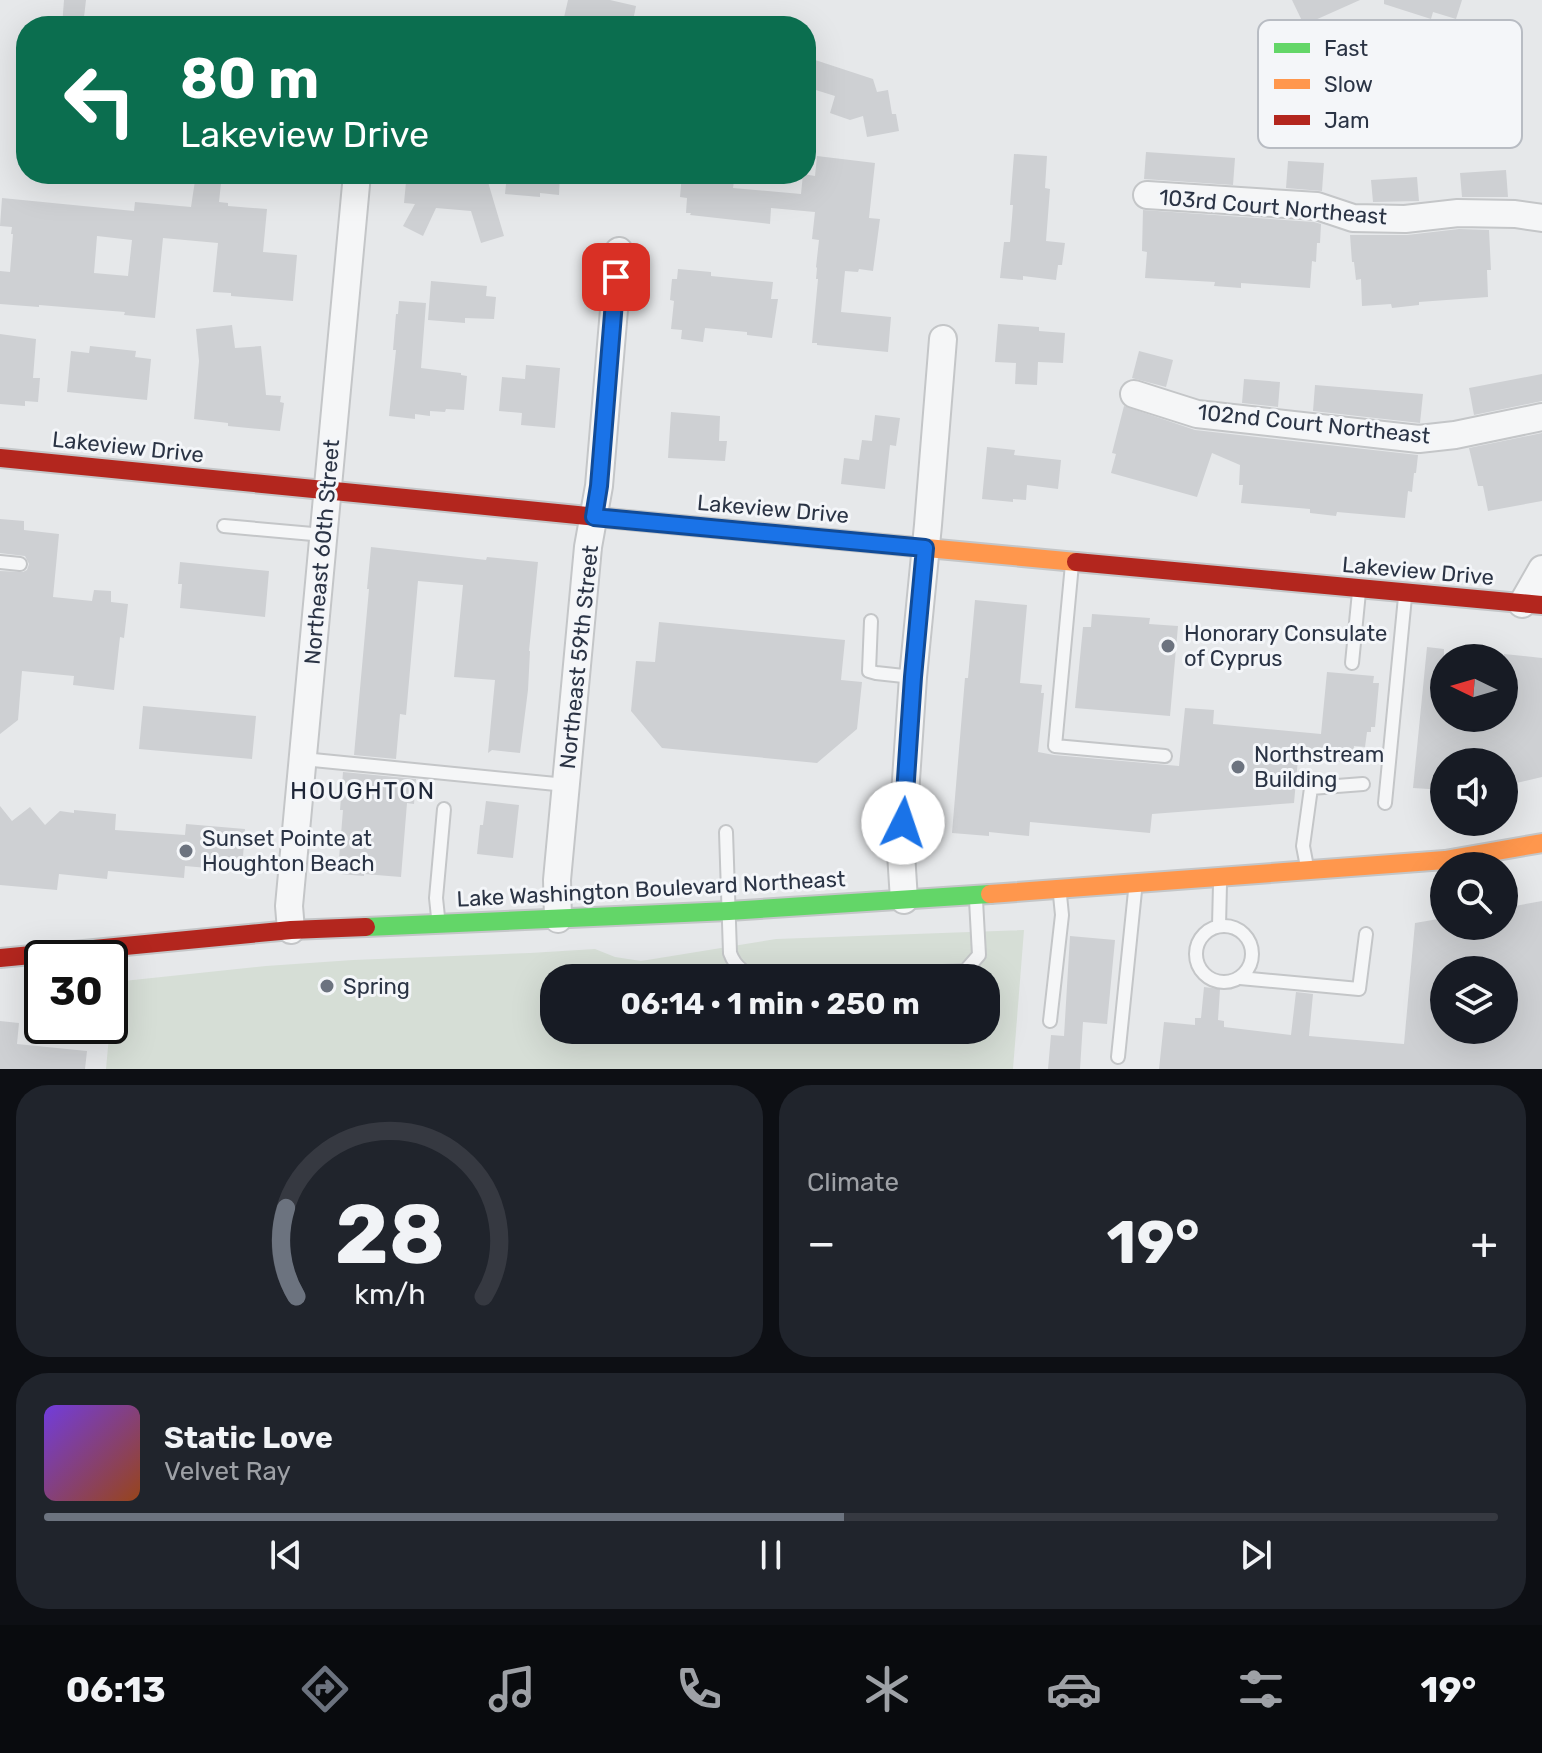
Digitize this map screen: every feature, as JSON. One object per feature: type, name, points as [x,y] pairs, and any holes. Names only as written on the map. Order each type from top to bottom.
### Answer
[{"type":"main road","name":"Lakeview Drive","points":[[0,458],[1532,605]]},
{"type":"main road","name":"Lake Washington Boulevard Northeast","points":[[0,958],[291,930],[729,911],[1136,884],[1445,860],[1542,843]]},
{"type":"street","name":"Northeast 60th Street","points":[[291,930],[289,906],[356,184]]},
{"type":"street","name":"103rd Court Northeast","points":[[1147,195],[1317,206],[1353,218],[1405,219],[1458,213],[1542,218]]},
{"type":"street","name":"Northeast 59th Street","points":[[558,919],[557,880],[588,547],[599,486],[619,251]]},
{"type":"street","points":[[904,900],[901,853],[913,677],[943,339]]},
{"type":"street","name":"102nd Court Northeast","points":[[1134,394],[1197,414],[1419,439],[1455,435],[1542,417]]},
{"type":"street","points":[[1532,605],[1542,569]]},
{"type":"lane","points":[[224,526],[324,535]]},
{"type":"lane","points":[[0,562],[20,564]]},
{"type":"lane","points":[[1072,562],[1055,746],[1165,756]]},
{"type":"lane","points":[[1352,663],[1359,589]]},
{"type":"lane","points":[[1385,803],[1405,594]]},
{"type":"lane","points":[[871,621],[869,671],[913,677]]},
{"type":"lane","points":[[303,759],[566,785]]},
{"type":"lane","points":[[1308,870],[1303,846],[1311,788],[1363,784]]},
{"type":"lane","points":[[439,924],[436,898],[444,809]]},
{"type":"lane","points":[[726,832],[730,953],[734,964]]},
{"type":"lane","points":[[1219,926],[1220,877]]},
{"type":"lane","points":[[1118,1057],[1136,884]]},
{"type":"lane","points":[[1050,1021],[1062,915],[1059,888]]},
{"type":"lane","points":[[971,964],[979,955],[976,895]]},
{"type":"lane","points":[[1219,926],[1229,926],[1245,935],[1253,953],[1247,971],[1240,978],[1221,983],[1212,980],[1199,967],[1196,950],[1203,934],[1219,926]]},
{"type":"lane","points":[[1240,978],[1359,989],[1366,934]]},
{"type":"shaded area","points":[[1024,930],[1013,1069],[106,1069],[108,1044],[128,1044],[128,981],[353,960],[595,949],[615,957],[641,961],[776,939]]},
{"type":"building","points":[[64,0],[86,0],[84,16],[63,16]]},
{"type":"building","points":[[568,0],[610,0],[636,6],[634,16],[564,16]]},
{"type":"building","points":[[1292,0],[1360,0],[1315,20],[1302,20]]},
{"type":"building","points":[[1384,0],[1462,0],[1456,19],[1433,12],[1431,19],[1384,4]]},
{"type":"building","points":[[816,60],[873,79],[877,92],[888,90],[899,131],[867,137],[863,116],[850,120],[830,113],[835,96],[816,90]]},
{"type":"building","points":[[1146,152],[1235,158],[1233,185],[1144,179]]},
{"type":"building","points":[[1014,154],[1047,156],[1045,188],[1050,189],[1046,241],[1065,243],[1056,280],[1023,276],[1023,280],[1000,278],[1004,242],[1010,242]]},
{"type":"building","points":[[817,156],[875,163],[869,218],[880,219],[873,271],[845,271],[841,312],[891,317],[888,352],[812,343],[819,240],[812,239],[815,212],[771,208],[770,224],[690,215],[686,213],[687,198],[680,197],[681,184],[734,184],[733,188],[801,194],[802,184],[816,184]]},
{"type":"building","points":[[1288,161],[1324,163],[1322,191],[1286,188]]},
{"type":"building","points":[[1506,170],[1508,197],[1462,197],[1460,173]]},
{"type":"building","points":[[1417,177],[1419,201],[1373,202],[1371,180]]},
{"type":"building","points":[[194,184],[221,184],[219,202],[228,203],[228,206],[267,209],[263,252],[297,255],[293,301],[213,292],[218,243],[163,238],[155,318],[124,315],[125,312],[0,304],[0,271],[10,272],[13,234],[12,227],[0,226],[2,198],[134,211],[135,202],[191,207]],"holes":[[[97,236],[132,240],[128,276],[94,273]]]},
{"type":"building","points":[[406,184],[489,184],[504,236],[481,243],[471,211],[436,208],[423,236],[403,226],[415,204],[404,203]]},
{"type":"building","points":[[506,184],[560,184],[559,195],[505,194]]},
{"type":"building","points":[[1143,210],[1321,224],[1316,262],[1312,261],[1310,288],[1241,283],[1241,288],[1214,286],[1215,282],[1145,278],[1147,252],[1142,251]]},
{"type":"building","points":[[1459,229],[1489,230],[1491,270],[1487,270],[1488,297],[1419,302],[1419,305],[1392,308],[1391,304],[1362,306],[1361,279],[1356,280],[1350,235],[1407,235]]},
{"type":"building","points":[[678,269],[711,272],[711,276],[773,282],[771,299],[778,299],[772,338],[705,328],[703,342],[681,339],[682,330],[671,329],[674,301],[670,300],[672,279],[677,279]]},
{"type":"building","points":[[431,281],[487,286],[486,296],[496,297],[494,319],[465,318],[465,323],[428,320]]},
{"type":"building","points":[[399,301],[426,303],[421,368],[467,376],[464,410],[430,411],[430,416],[415,414],[415,419],[389,416]]},
{"type":"building","points":[[998,324],[1039,327],[1039,331],[1065,333],[1063,363],[1038,362],[1037,385],[1015,384],[1016,363],[995,362]]},
{"type":"building","points":[[232,325],[235,348],[261,346],[266,395],[281,396],[280,402],[284,403],[280,431],[194,419],[199,361],[196,329]]},
{"type":"building","points":[[0,334],[36,339],[33,378],[40,378],[38,402],[25,401],[25,406],[0,404]]},
{"type":"building","points":[[90,346],[136,351],[135,357],[151,359],[147,400],[67,392],[71,351],[89,353]]},
{"type":"building","points":[[1139,351],[1173,360],[1166,387],[1132,378]]},
{"type":"building","points":[[526,365],[560,368],[555,428],[521,425],[522,413],[499,411],[502,377],[525,379]]},
{"type":"building","points":[[1542,374],[1542,401],[1474,415],[1469,388]]},
{"type":"building","points":[[1244,379],[1280,382],[1278,407],[1242,403]]},
{"type":"building","points":[[1315,385],[1423,394],[1420,423],[1313,411]]},
{"type":"building","points":[[1124,406],[1195,430],[1418,455],[1412,492],[1408,491],[1405,518],[1337,512],[1336,516],[1310,513],[1310,509],[1241,503],[1243,485],[1239,485],[1240,465],[1212,453],[1197,497],[1111,473],[1116,454],[1112,453]]},
{"type":"building","points":[[671,412],[720,416],[719,441],[727,441],[725,461],[668,458]]},
{"type":"building","points":[[875,415],[900,418],[896,446],[890,445],[885,489],[841,484],[844,458],[859,460],[862,440],[872,441]]},
{"type":"building","points":[[1542,433],[1542,501],[1488,511],[1483,486],[1478,486],[1469,448]]},
{"type":"building","points":[[987,447],[1015,450],[1014,455],[1061,460],[1058,489],[1027,485],[1026,500],[982,499]]},
{"type":"building","points":[[0,519],[24,521],[24,530],[59,534],[53,597],[92,601],[94,590],[111,591],[111,602],[128,604],[124,638],[120,637],[114,690],[73,685],[74,676],[22,671],[18,720],[0,734],[0,571],[23,572],[29,564],[25,556],[0,553]]},
{"type":"building","points":[[371,547],[486,560],[487,557],[538,562],[520,753],[492,750],[488,753],[495,680],[454,677],[463,585],[418,581],[406,715],[400,714],[396,759],[354,755]]},
{"type":"building","points":[[180,562],[269,571],[265,617],[180,608]]},
{"type":"building","points":[[975,600],[1027,605],[1020,683],[1042,685],[1041,693],[1044,693],[1038,752],[1179,766],[1185,708],[1214,710],[1213,724],[1321,734],[1327,672],[1374,676],[1373,683],[1379,683],[1375,727],[1367,732],[1365,747],[1354,746],[1353,756],[1342,755],[1341,762],[1298,759],[1294,803],[1152,814],[1150,833],[1030,822],[1029,836],[989,832],[989,836],[952,833]]},
{"type":"building","points":[[1092,614],[1150,618],[1149,624],[1178,626],[1170,716],[1075,708],[1083,627],[1091,627]]},
{"type":"building","points":[[659,622],[845,640],[841,680],[862,682],[857,729],[817,763],[662,748],[631,711],[636,661],[655,662]]},
{"type":"building","points":[[1427,647],[1430,647],[1430,732],[1518,732],[1518,655],[1542,658],[1542,777],[1518,783],[1518,748],[1430,748],[1430,789],[1413,788]]},
{"type":"building","points":[[143,706],[256,716],[252,759],[139,749]]},
{"type":"building","points":[[343,772],[416,779],[414,804],[407,803],[401,877],[340,874],[338,871]]},
{"type":"building","points":[[486,801],[519,805],[513,858],[477,854]]},
{"type":"building","points":[[0,806],[12,821],[30,807],[45,825],[60,811],[74,813],[74,810],[116,814],[115,830],[185,835],[186,824],[245,829],[242,871],[185,866],[184,878],[108,871],[107,879],[59,874],[57,890],[0,885]]},
{"type":"building","points":[[1542,901],[1542,1069],[1159,1069],[1164,1022],[1195,1025],[1195,1018],[1201,1018],[1204,987],[1220,989],[1218,1020],[1224,1021],[1224,1027],[1291,1035],[1296,992],[1313,994],[1309,1036],[1404,1044],[1415,923],[1430,920],[1430,940],[1518,940],[1518,905]]},
{"type":"building","points":[[1070,936],[1115,940],[1107,1024],[1083,1022],[1080,1069],[1048,1069],[1051,1035],[1064,1036]]},
{"type":"building","points":[[0,1021],[19,1023],[17,1044],[87,1051],[85,1069],[0,1069]]},
{"type":"traffic: fast","points":[[366,927],[729,911],[990,894]]},
{"type":"traffic: slow","points":[[638,521],[1076,562]]},
{"type":"traffic: slow","points":[[990,894],[1445,860],[1542,843]]},
{"type":"traffic: jam","points":[[0,458],[638,521]]},
{"type":"traffic: jam","points":[[1076,562],[1542,605]]},
{"type":"traffic: jam","points":[[0,958],[291,930],[366,927]]},
{"type":"place","name":"Honorary Consulate of Cyprus","points":[[1168,646]]},
{"type":"place","name":"Northstream Building","points":[[1238,767]]},
{"type":"place","name":"Sunset Pointe at Houghton Beach","points":[[186,851]]},
{"type":"place","name":"Spring","points":[[327,986]]},
{"type":"district","name":"HOUGHTON","points":[[363,791]]},
{"type":"route","points":[[616,277],[594,517],[925,548],[903,823]]}]
